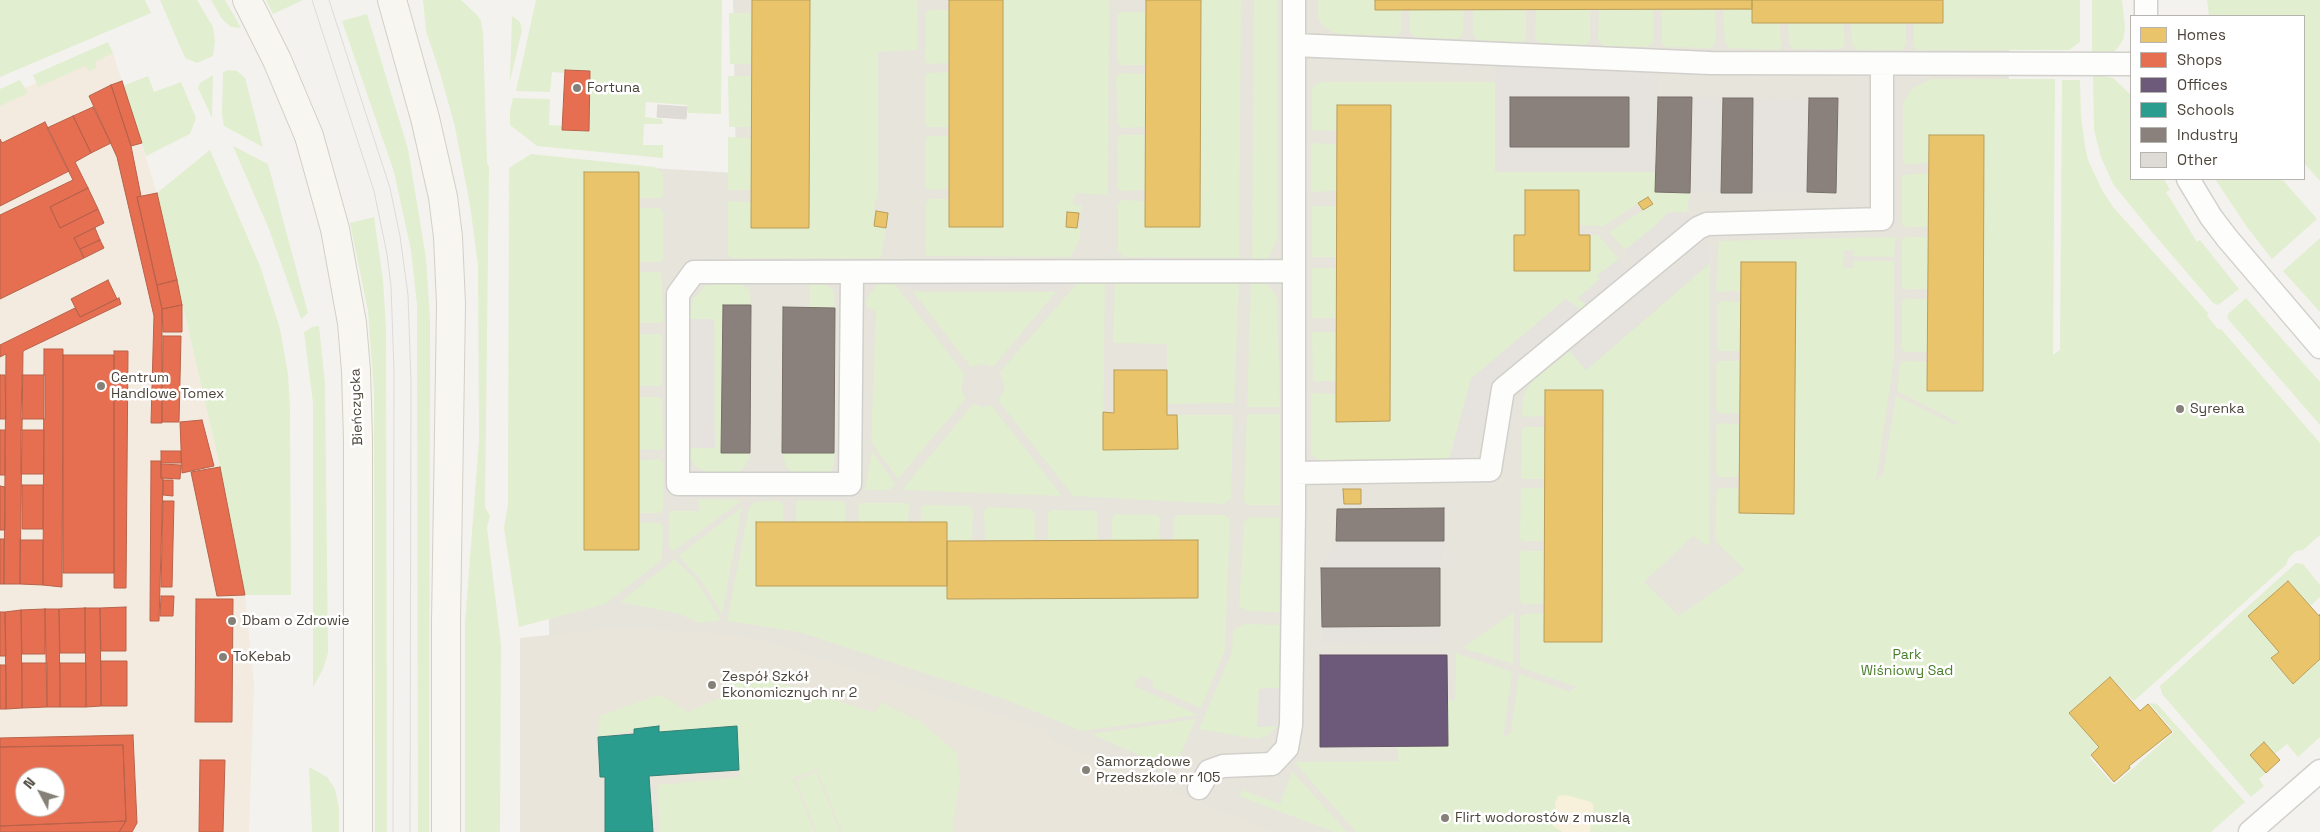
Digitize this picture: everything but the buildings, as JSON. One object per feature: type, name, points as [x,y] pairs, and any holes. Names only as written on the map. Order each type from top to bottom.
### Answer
[{"type":"main road","name":"Bieńczycka","points":[[247,0],[280,67],[309,136],[336,229],[352,323],[356,371],[358,439],[358,832]]},
{"type":"main road","points":[[392,0],[426,118],[443,197],[448,237],[451,304],[446,622],[446,832]]},
{"type":"street","points":[[1199,788],[1209,771],[1223,766],[1272,764],[1287,748],[1291,724],[1294,473],[1294,0]]},
{"type":"street","points":[[2146,0],[2146,15]]},
{"type":"street","points":[[1294,45],[1710,63],[2130,64]]},
{"type":"street","points":[[1294,473],[1490,470],[1503,389],[1698,228],[1707,224],[1882,219],[1882,64]]},
{"type":"street","points":[[2189,180],[2211,217],[2227,238],[2320,347]]},
{"type":"street","points":[[852,273],[850,484],[678,484],[678,294],[694,272],[1294,271]]},
{"type":"street","points":[[2250,832],[2320,771]]},
{"type":"shaded area","points":[[733,0],[2000,0],[2009,50],[2007,390],[1367,832],[552,832],[549,621],[568,163],[736,173]]},
{"type":"shaded area","name":"Centrum Handlowe Tomex","points":[[112,50],[157,193],[220,467],[245,595],[254,685],[249,832],[0,832],[0,99]]},
{"type":"shaded area","points":[[1495,64],[1658,68],[1658,97],[1838,98],[1836,193],[1655,192],[1495,172]]},
{"type":"shaded area","points":[[1666,214],[1690,216],[1689,221],[1639,267],[1625,250],[1659,223]]},
{"type":"shaded area","points":[[1708,239],[1710,263],[1586,370],[1570,351]]},
{"type":"shaded area","points":[[1619,259],[1632,274],[1591,308],[1578,298],[1600,280],[1597,276]]},
{"type":"shaded area","points":[[903,279],[1068,279],[1058,289],[911,289]]},
{"type":"shaded area","points":[[1566,299],[1585,313],[1492,389],[1477,451],[1467,461],[1448,464],[1471,379]]},
{"type":"shaded area","points":[[686,319],[714,319],[715,448],[688,448]]},
{"type":"shaded area","points":[[1444,508],[1444,541],[1440,568],[1440,643],[1322,642],[1321,568],[1336,541],[1337,509]]},
{"type":"shaded area","name":"Zespół Szkół Ekonomicznych nr 2","points":[[620,627],[731,635],[757,639],[1050,731],[1050,740],[1273,832],[520,832],[520,638]]},
{"type":"shaded area","points":[[1279,688],[1277,726],[1257,727],[1259,689]]},
{"type":"green space","points":[[0,0],[145,0],[151,13],[0,77]]},
{"type":"green space","points":[[160,0],[197,0],[213,27],[215,41],[213,56],[197,63],[185,58]]},
{"type":"green space","points":[[211,0],[225,0],[241,28],[231,27],[222,19]]},
{"type":"green space","points":[[266,0],[303,0],[273,14]]},
{"type":"green space","points":[[423,0],[461,0],[481,21],[483,33],[487,162],[489,167],[485,507],[490,516],[487,527],[501,645],[500,832],[465,832],[465,623],[479,441],[478,265],[470,205],[455,127],[426,31]]},
{"type":"green space","points":[[536,0],[722,0],[721,114],[688,113],[687,105],[646,102],[645,117],[662,119],[663,124],[644,124],[643,145],[663,145],[663,158],[537,146],[510,125],[510,111],[513,98],[550,99],[549,125],[563,126],[563,130],[588,131],[590,71],[565,70],[564,73],[552,72],[550,92],[516,91]]},
{"type":"green space","points":[[810,0],[918,0],[917,50],[878,52],[878,194],[874,210],[876,211],[874,226],[886,228],[881,258],[732,258],[728,254],[728,201],[751,202],[751,228],[809,228]]},
{"type":"green space","points":[[1003,0],[1109,0],[1108,195],[1075,193],[1073,204],[1082,206],[1082,209],[1079,213],[1067,212],[1066,227],[1081,229],[1079,241],[1070,257],[928,256],[925,254],[926,203],[929,199],[949,199],[949,227],[1003,227]]},
{"type":"green space","points":[[1201,0],[1241,0],[1239,258],[1124,257],[1118,251],[1118,204],[1121,200],[1145,201],[1145,227],[1200,227]]},
{"type":"green space","points":[[1254,0],[1277,0],[1277,240],[1270,256],[1265,261],[1252,263]]},
{"type":"green space","points":[[1318,0],[1375,0],[1375,9],[1401,10],[1401,32],[1396,36],[1332,32],[1321,24],[1318,17]]},
{"type":"green space","points":[[1943,0],[2080,0],[2080,42],[2069,50],[1917,50],[1913,45],[1914,23]]},
{"type":"green space","points":[[2092,0],[2122,0],[2125,28],[2123,40],[2116,50],[2092,57]]},
{"type":"green space","points":[[2207,0],[2320,0],[2320,181],[2305,164],[2305,15],[2209,15]]},
{"type":"green space","points":[[1464,9],[1463,35],[1458,39],[1415,37],[1410,32],[1409,10]]},
{"type":"green space","points":[[1526,9],[1526,39],[1523,42],[1477,40],[1473,35],[1473,10]]},
{"type":"green space","points":[[1536,9],[1590,9],[1590,41],[1584,46],[1540,43],[1535,38]]},
{"type":"green space","points":[[1599,9],[1653,9],[1653,43],[1648,47],[1604,46],[1598,40]]},
{"type":"green space","points":[[1662,9],[1715,9],[1716,43],[1710,48],[1666,47],[1662,43]]},
{"type":"green space","points":[[1723,9],[1752,9],[1753,23],[1780,23],[1781,46],[1778,50],[1729,48],[1725,43]]},
{"type":"green space","points":[[929,10],[949,10],[949,63],[928,64],[925,61],[926,13]]},
{"type":"green space","points":[[1122,12],[1146,12],[1145,65],[1121,65],[1117,61],[1117,15]]},
{"type":"green space","points":[[729,13],[752,13],[752,64],[730,64]]},
{"type":"green space","points":[[367,14],[408,149],[426,258],[430,320],[429,832],[418,832],[417,305],[411,250],[394,172],[342,21]]},
{"type":"green space","points":[[512,16],[520,22],[522,30],[510,81]]},
{"type":"green space","points":[[1788,23],[1844,23],[1845,45],[1841,49],[1794,49],[1789,45]]},
{"type":"green space","points":[[1851,23],[1906,23],[1906,45],[1902,50],[1858,50],[1852,45]]},
{"type":"green space","points":[[108,42],[113,53],[95,62],[97,68],[89,71],[85,66],[38,87],[33,75]]},
{"type":"green space","points":[[228,70],[237,71],[245,78],[263,147],[224,126],[222,115],[223,72]]},
{"type":"green space","points":[[949,72],[949,127],[928,127],[925,124],[925,76],[928,73]]},
{"type":"green space","points":[[1121,73],[1146,74],[1145,127],[1121,128],[1118,124],[1116,77]]},
{"type":"green space","points":[[2093,74],[2113,78],[2130,94],[2130,180],[2165,180],[2170,190],[2166,192],[2197,242],[2200,240],[2239,289],[2218,305],[2213,303],[2113,184],[2101,157],[2094,130]]},
{"type":"green space","points":[[213,75],[212,118],[198,88],[200,83]]},
{"type":"green space","points":[[148,76],[154,92],[181,82],[196,118],[190,134],[146,156],[123,86]]},
{"type":"green space","points":[[728,76],[752,76],[751,127],[729,127]]},
{"type":"green space","name":"Park Wiśniowy Sad","points":[[1931,79],[2055,79],[2053,355],[2060,350],[2062,80],[2080,80],[2081,116],[2088,160],[2102,190],[2113,207],[2208,313],[2207,316],[2218,329],[2221,329],[2320,443],[2320,535],[2303,550],[2296,551],[2288,559],[2286,565],[2134,701],[2110,677],[2069,713],[2099,747],[2090,758],[2114,785],[2174,732],[2149,703],[2157,704],[2245,802],[2211,832],[1356,832],[1295,763],[1398,761],[1398,746],[1447,746],[1447,702],[1455,700],[1456,653],[1512,672],[1503,738],[1511,732],[1519,674],[1570,692],[1577,687],[1520,667],[1520,616],[1524,614],[1545,613],[1603,390],[1546,390],[1545,416],[1524,417],[1522,414],[1523,396],[1533,380],[1570,351],[1586,370],[1710,263],[1709,544],[1707,546],[1693,536],[1644,582],[1679,616],[1745,570],[1715,541],[1716,491],[1719,488],[1739,488],[1740,513],[1793,513],[1741,291],[1719,292],[1716,290],[1719,241],[1895,237],[1894,257],[1854,256],[1854,250],[1844,250],[1843,268],[1853,268],[1854,261],[1894,261],[1894,360],[1876,480],[1883,475],[1896,396],[1955,425],[1959,423],[1897,391],[1900,364],[1904,361],[1928,362],[1927,391],[1983,391],[1984,136],[1929,135],[1928,163],[1905,164],[1903,162],[1903,102],[1913,88]]},
{"type":"green space","points":[[20,80],[28,93],[0,106],[0,89]]},
{"type":"green space","points":[[1321,82],[1495,82],[1495,172],[1656,172],[1656,192],[1690,193],[1687,212],[1668,212],[1659,223],[1625,250],[1609,232],[1653,204],[1648,197],[1604,226],[1579,225],[1579,191],[1525,190],[1525,235],[1514,235],[1514,271],[1590,271],[1590,235],[1598,235],[1619,259],[1598,276],[1600,279],[1578,298],[1587,305],[1581,310],[1566,299],[1471,379],[1448,464],[1321,462],[1311,451],[1311,393],[1337,394],[1337,422],[1390,421],[1391,105],[1337,105],[1337,131],[1312,130],[1312,90],[1315,85]]},
{"type":"green space","points":[[1121,135],[1145,135],[1145,190],[1121,191],[1118,188],[1117,138]]},
{"type":"green space","points":[[928,136],[949,136],[949,189],[928,190],[925,187],[925,139]]},
{"type":"green space","points":[[728,137],[751,138],[751,190],[728,190]]},
{"type":"green space","points":[[1311,143],[1337,144],[1337,191],[1311,192]]},
{"type":"green space","points":[[233,146],[268,164],[308,313],[301,319],[269,229]]},
{"type":"green space","points":[[210,150],[260,266],[280,329],[288,374],[290,410],[291,595],[245,595],[220,467],[157,193]]},
{"type":"green space","points":[[531,154],[655,167],[663,173],[663,196],[660,198],[639,198],[639,172],[584,173],[584,550],[639,550],[639,522],[660,523],[663,526],[662,560],[605,604],[519,627],[504,528],[508,504],[509,168]]},
{"type":"green space","points":[[1928,173],[1928,227],[1906,227],[1902,225],[1902,177],[1905,175]]},
{"type":"green space","points":[[2216,180],[2283,180],[2317,219],[2272,259],[2247,227]]},
{"type":"green space","points":[[1312,206],[1337,206],[1337,257],[1312,257]]},
{"type":"green space","points":[[639,208],[659,208],[663,211],[663,259],[660,262],[639,262]]},
{"type":"green space","points":[[374,217],[383,280],[386,329],[387,832],[375,832],[374,393],[368,311],[350,223]]},
{"type":"green space","points":[[1905,237],[1928,237],[1928,289],[1905,289],[1902,286],[1902,239]]},
{"type":"green space","points":[[2320,238],[2320,312],[2283,271]]},
{"type":"green space","points":[[1312,268],[1337,268],[1337,318],[1312,318]]},
{"type":"green space","points":[[639,272],[660,272],[662,274],[663,321],[661,323],[639,323]]},
{"type":"green space","points":[[891,279],[965,375],[961,389],[966,398],[898,479],[871,442],[876,310],[867,308],[866,301],[876,285]]},
{"type":"green space","points":[[738,280],[749,290],[751,305],[723,305],[749,459],[740,473],[708,473],[696,467],[688,455],[688,448],[715,448],[686,319],[694,298],[705,286],[713,282]]},
{"type":"green space","points":[[1115,280],[1239,282],[1234,403],[1167,404],[1167,344],[1113,343]]},
{"type":"green space","points":[[801,281],[824,282],[833,291],[835,308],[810,307],[810,285],[795,285]]},
{"type":"green space","points":[[1079,281],[1105,282],[1103,450],[1177,449],[1177,415],[1233,415],[1231,499],[1223,504],[1073,496],[998,400],[1005,388],[1000,372]]},
{"type":"green space","points":[[1251,281],[1268,285],[1276,295],[1280,407],[1247,407]]},
{"type":"green space","points":[[913,292],[1056,292],[993,367],[983,364],[971,367]]},
{"type":"green space","points":[[2246,298],[2320,382],[2320,425],[2227,318],[2228,314]]},
{"type":"green space","points":[[1905,299],[1928,299],[1928,352],[1905,352],[1902,349],[1902,302]]},
{"type":"green space","points":[[1720,301],[1741,302],[1741,351],[1719,351],[1717,348],[1717,305]]},
{"type":"green space","points":[[319,326],[325,383],[328,653],[323,669],[313,687],[313,403],[304,332],[312,327]]},
{"type":"green space","points":[[1312,332],[1337,332],[1337,381],[1313,381]]},
{"type":"green space","points":[[639,334],[660,334],[662,336],[662,384],[660,386],[639,386]]},
{"type":"green space","points":[[1718,361],[1740,361],[1740,414],[1719,413],[1716,410],[1716,365]]},
{"type":"green space","points":[[639,397],[659,397],[662,399],[663,447],[661,450],[639,449]]},
{"type":"green space","points":[[973,404],[983,407],[991,405],[1062,496],[902,490]]},
{"type":"green space","points":[[1247,414],[1280,414],[1280,505],[1248,505],[1244,501]]},
{"type":"green space","points":[[1719,423],[1740,424],[1740,477],[1719,477],[1716,474],[1716,426]]},
{"type":"green space","points":[[1525,427],[1545,427],[1545,479],[1523,479],[1521,477],[1522,429]]},
{"type":"green space","points":[[872,451],[895,484],[890,490],[865,490]]},
{"type":"green space","points":[[782,453],[834,453],[834,466],[830,472],[791,473],[786,466]]},
{"type":"green space","points":[[660,459],[663,462],[663,509],[660,513],[639,513],[639,460]]},
{"type":"green space","points":[[1523,488],[1545,488],[1545,541],[1523,541],[1520,539],[1521,490]]},
{"type":"green space","points":[[699,499],[742,500],[674,551],[669,547],[669,511],[699,511]]},
{"type":"green space","points":[[798,500],[842,501],[845,504],[845,522],[796,522],[796,504]]},
{"type":"green space","points":[[779,501],[783,504],[783,522],[756,523],[756,586],[947,586],[947,599],[1197,598],[1198,541],[1173,540],[1174,518],[1176,515],[1225,515],[1230,519],[1225,650],[1201,708],[1152,687],[1154,681],[1140,675],[1134,686],[1198,715],[1082,731],[1004,699],[799,632],[727,621],[749,508],[754,502]]},
{"type":"green space","points":[[860,503],[906,503],[909,505],[908,522],[859,522],[858,505]]},
{"type":"green space","points":[[923,505],[969,506],[973,510],[972,541],[947,541],[946,522],[921,522],[921,508]]},
{"type":"green space","points":[[742,507],[722,614],[699,577],[678,556]]},
{"type":"green space","points":[[988,507],[1031,509],[1035,514],[1035,541],[985,540],[984,511]]},
{"type":"green space","points":[[1052,510],[1095,511],[1098,515],[1097,540],[1048,540],[1048,514]]},
{"type":"green space","points":[[1115,514],[1157,515],[1160,518],[1159,540],[1112,540],[1112,518]]},
{"type":"green space","points":[[1250,517],[1279,518],[1279,612],[1248,611],[1239,606],[1244,522]]},
{"type":"green space","points":[[1523,551],[1545,551],[1545,604],[1523,604],[1520,601],[1520,554]]},
{"type":"green space","points":[[675,559],[695,579],[721,620],[699,623],[677,613],[620,602]]},
{"type":"green space","points":[[2296,563],[2303,564],[2320,585],[2320,597],[2310,606],[2288,581],[2279,652],[2271,658],[2293,684],[2320,659],[2320,737],[2298,757],[2287,744],[2275,754],[2264,742],[2250,755],[2266,773],[2259,779],[2264,786],[2251,797],[2162,694],[2160,686]]},
{"type":"green space","points":[[1514,612],[1513,664],[1463,648]]},
{"type":"green space","points":[[1244,624],[1280,625],[1279,688],[1259,689],[1257,727],[1277,726],[1267,736],[1257,739],[1199,729],[1232,652],[1233,630]]},
{"type":"green space","points":[[737,671],[875,713],[881,702],[921,722],[957,753],[960,779],[953,823],[954,832],[842,832],[817,769],[793,778],[814,832],[660,832],[657,785],[740,777],[736,726],[659,732],[659,726],[598,737],[599,716],[658,695],[670,700],[688,712],[728,694],[730,681]]},
{"type":"green space","points":[[1196,719],[1174,770],[1091,734]]},
{"type":"green space","points":[[309,767],[327,777],[335,789],[339,808],[339,832],[312,832]]},
{"type":"green space","points":[[1292,771],[1347,832],[1334,832],[1239,796],[1242,790],[1280,804]]},
{"type":"green space","points":[[816,772],[840,832],[817,832],[796,780]]},
{"type":"sand","points":[[1566,795],[1591,802],[1593,805],[1594,819],[1591,822],[1590,832],[1562,832],[1553,826],[1552,821],[1556,816],[1555,803],[1558,796]]},
{"type":"tram line","points":[[312,0],[374,191],[387,254],[391,286],[394,370],[393,832]]},
{"type":"tram line","points":[[329,0],[390,188],[400,236],[408,295],[411,382],[410,832]]},
{"type":"place","name":"Fortuna","points":[[577,88]]},
{"type":"place","name":"Centrum Handlowe Tomex","points":[[101,386]]},
{"type":"place","name":"Syrenka","points":[[2180,409]]},
{"type":"place","name":"Dbam o Zdrowie","points":[[232,621]]},
{"type":"place","name":"ToKebab","points":[[223,657]]},
{"type":"place","name":"Zespół Szkół Ekonomicznych nr 2","points":[[712,685]]},
{"type":"place","name":"Samorządowe Przedszkole nr 105","points":[[1086,770]]},
{"type":"place","name":"Flirt wodorostów z muszlą","points":[[1445,818]]}]
